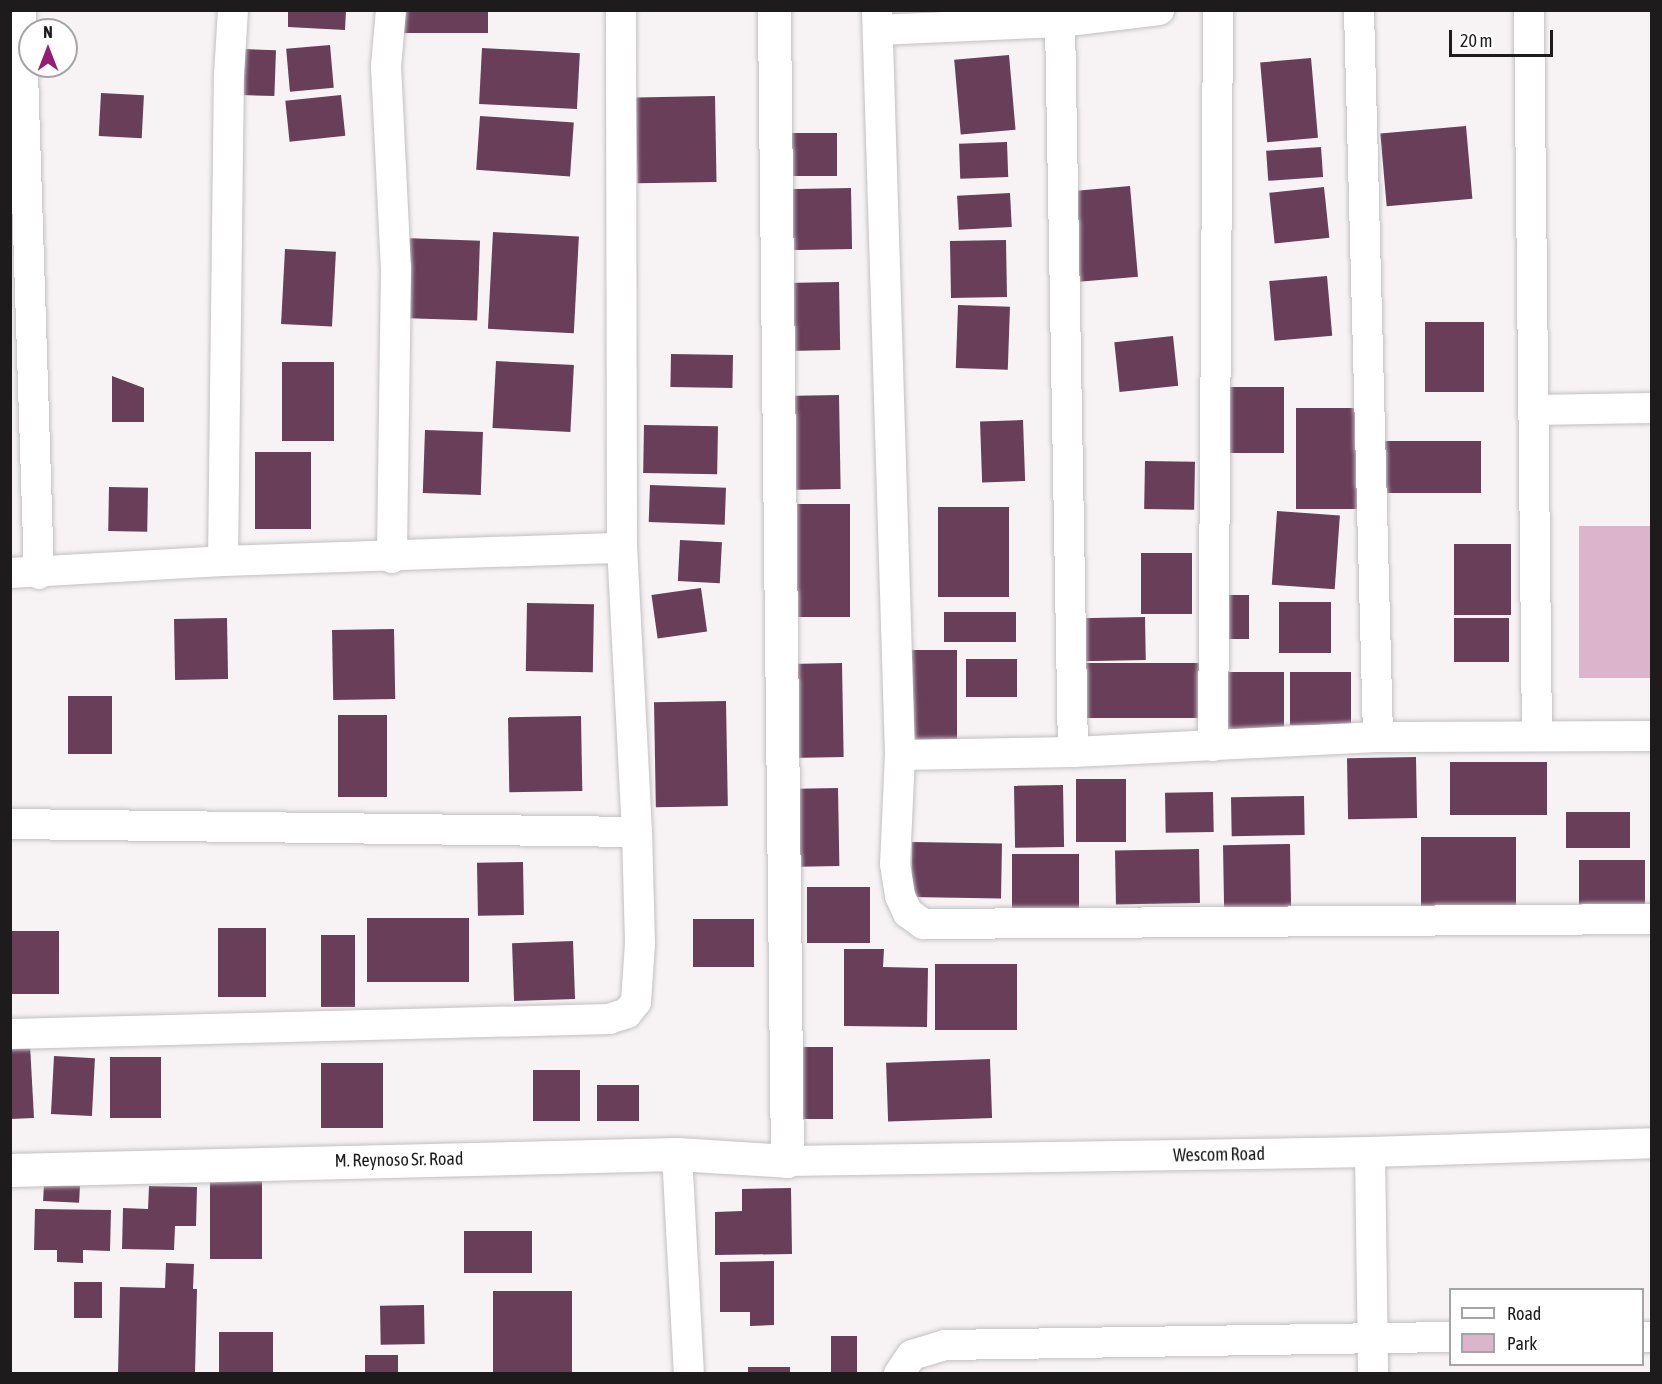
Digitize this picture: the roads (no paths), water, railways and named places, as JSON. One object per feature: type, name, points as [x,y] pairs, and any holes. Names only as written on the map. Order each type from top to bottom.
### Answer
[{"type":"street","points":[[21,10],[25,573],[223,561],[392,558],[621,548]]},
{"type":"street","points":[[223,561],[229,75],[233,10]]},
{"type":"street","points":[[391,10],[386,66],[396,267],[392,558]]},
{"type":"street","points":[[10,1034],[609,1019],[627,1013],[636,1002],[639,989],[637,832],[621,548],[621,10]]},
{"type":"street","points":[[774,10],[787,1161]]},
{"type":"street","points":[[1159,10],[1060,22],[877,20],[900,755],[895,864],[900,896],[908,913],[923,924],[1652,919]]},
{"type":"street","points":[[1213,746],[1218,10]]},
{"type":"street","points":[[1359,10],[1377,737]]},
{"type":"street","points":[[1529,10],[1537,736]]},
{"type":"street","points":[[1060,22],[1073,752]]},
{"type":"street","points":[[1533,410],[1652,408]]},
{"type":"street","points":[[900,755],[1073,752],[1377,737],[1652,736]]},
{"type":"street","points":[[10,824],[637,832]]},
{"type":"street","name":"Wescom Road","points":[[787,1161],[1370,1152],[1652,1143]]},
{"type":"street","points":[[1370,1152],[1373,1374]]},
{"type":"street","points":[[677,1154],[689,1374]]},
{"type":"street","name":"M. Reynoso Sr. Road","points":[[10,1170],[677,1154],[787,1161]]},
{"type":"street","points":[[899,1374],[912,1355],[945,1345],[1449,1337]]}]
